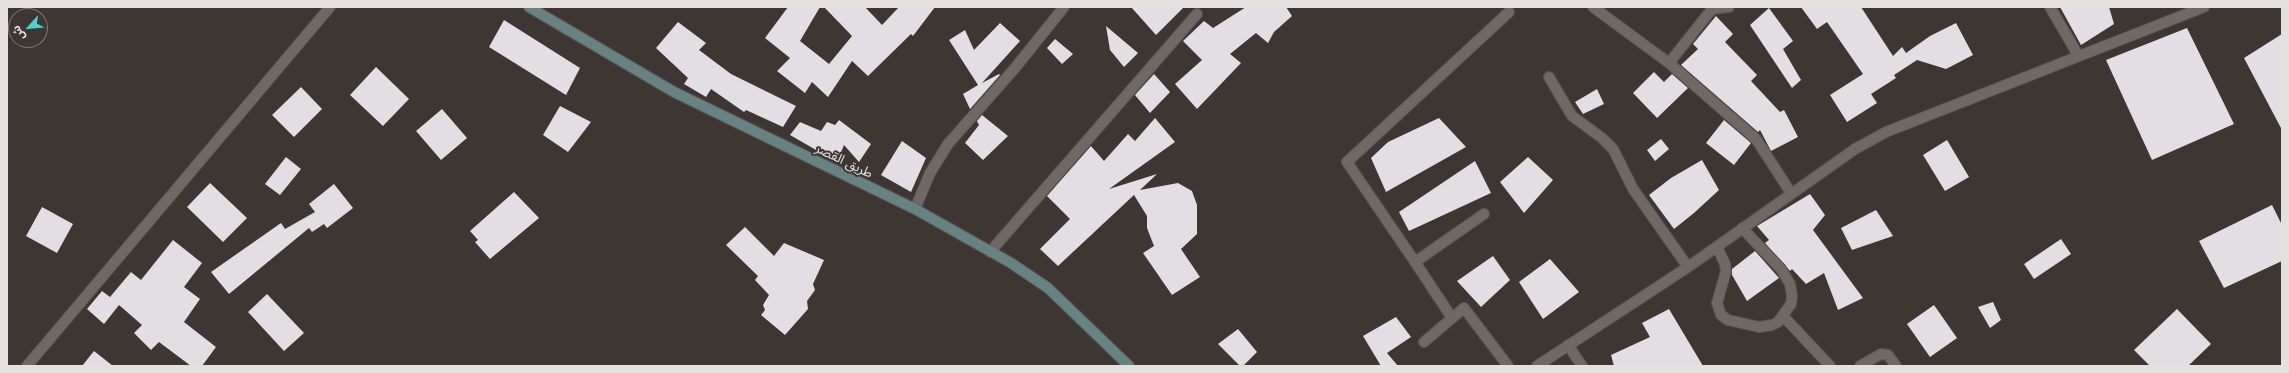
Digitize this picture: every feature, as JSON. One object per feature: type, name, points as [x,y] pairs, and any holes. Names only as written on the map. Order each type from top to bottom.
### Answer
[{"type":"street","points":[[27,366],[330,7]]},
{"type":"street","name":"طريق القصر","points":[[529,7],[674,92],[915,209],[990,252],[1048,288],[1129,366]]},
{"type":"street","points":[[915,209],[930,172],[948,144],[1015,68],[1064,7]]},
{"type":"street","points":[[1593,7],[1669,63],[1756,138],[1791,193]]},
{"type":"street","points":[[1669,63],[1712,9],[1729,7]]},
{"type":"street","points":[[2050,7],[2078,55]]},
{"type":"street","points":[[1537,366],[1688,267],[1855,149],[1886,132],[2078,55],[2204,7]]},
{"type":"street","points":[[1452,318],[1347,162],[1509,12]]},
{"type":"street","points":[[990,252],[1197,14]]},
{"type":"street","points":[[1549,77],[1572,116],[1602,138],[1613,149],[1633,189],[1688,267]]},
{"type":"street","points":[[1415,262],[1484,214]]},
{"type":"street","points":[[1717,247],[1725,264],[1726,271],[1717,303],[1721,315],[1728,320],[1760,327],[1772,325],[1784,317],[1791,304],[1790,284],[1781,270],[1742,228]]},
{"type":"street","points":[[1424,342],[1464,308],[1508,366]]},
{"type":"street","points":[[1784,317],[1830,366]]},
{"type":"street","points":[[1568,345],[1582,366]]},
{"type":"street","points":[[1860,366],[1881,354],[1888,355],[1896,366]]},
{"type":"building","points":[[788,7],[820,7],[800,41],[829,64],[852,36],[824,7],[865,7],[882,25],[899,7],[935,7],[913,36],[911,34],[868,76],[852,61],[828,97],[812,82],[805,93],[777,71],[790,58],[765,38]]},
{"type":"building","points":[[1131,7],[1184,7],[1156,35]]},
{"type":"building","points":[[1246,7],[1286,7],[1292,16],[1274,32],[1268,43],[1256,33],[1230,54],[1241,63],[1197,109],[1175,84],[1202,60],[1183,41],[1204,21],[1213,28]]},
{"type":"building","points":[[1801,7],[1861,7],[1893,56],[1902,47],[1906,53],[1930,36],[1956,23],[1973,55],[1946,69],[1917,60],[1894,75],[1896,78],[1871,94],[1877,103],[1847,122],[1830,95],[1863,74],[1827,22],[1817,29]]},
{"type":"building","points":[[2060,7],[2109,7],[2114,24],[2081,45]]},
{"type":"building","points":[[1769,8],[1793,41],[1783,49],[1801,80],[1792,88],[1750,25]]},
{"type":"building","points":[[1716,16],[1733,34],[1725,42],[1757,75],[1751,81],[1780,112],[1784,110],[1798,137],[1771,151],[1760,130],[1758,132],[1681,65],[1698,49],[1693,44]]},
{"type":"building","points":[[504,20],[580,68],[566,95],[489,47]]},
{"type":"building","points":[[678,22],[706,43],[699,50],[731,74],[796,106],[783,127],[746,110],[744,112],[711,89],[706,97],[684,84],[688,78],[656,48]]},
{"type":"building","points":[[1000,23],[1020,41],[982,83],[999,74],[1000,75],[970,109],[963,94],[978,85],[949,40],[965,30],[974,50]]},
{"type":"building","points":[[1106,26],[1138,53],[1124,67],[1110,50]]},
{"type":"building","points":[[2187,28],[2234,124],[2152,160],[2106,60]]},
{"type":"building","points":[[2282,34],[2282,130],[2244,58]]},
{"type":"building","points":[[1055,39],[1073,54],[1062,64],[1047,48]]},
{"type":"building","points":[[376,67],[409,99],[383,126],[350,95]]},
{"type":"building","points":[[1654,72],[1664,82],[1672,74],[1688,88],[1657,118],[1633,93]]},
{"type":"building","points":[[1154,74],[1170,92],[1150,113],[1135,95]]},
{"type":"building","points":[[301,87],[322,109],[294,137],[272,115]]},
{"type":"building","points":[[1597,89],[1604,104],[1583,114],[1575,102]]},
{"type":"building","points":[[560,106],[591,122],[568,152],[543,135]]},
{"type":"building","points":[[442,109],[467,138],[441,160],[416,131]]},
{"type":"building","points":[[982,115],[1008,136],[983,160],[965,143],[979,125],[977,121]]},
{"type":"building","points":[[1155,118],[1175,142],[1109,189],[1157,174],[1140,190],[1178,183],[1192,191],[1197,205],[1197,234],[1181,249],[1200,277],[1172,295],[1143,253],[1154,246],[1147,228],[1147,216],[1134,195],[1058,266],[1040,249],[1070,219],[1047,196],[1091,146],[1104,161],[1128,134],[1135,141]]},
{"type":"building","points":[[1439,118],[1466,147],[1386,192],[1371,158],[1388,142]]},
{"type":"building","points":[[839,120],[871,144],[859,162],[844,145],[837,162],[790,135],[800,122],[821,131],[827,122],[835,125]]},
{"type":"building","points":[[1724,120],[1751,143],[1734,165],[1706,143]]},
{"type":"building","points":[[1661,139],[1669,149],[1655,161],[1647,150]]},
{"type":"building","points":[[1947,140],[1969,177],[1945,191],[1923,155]]},
{"type":"building","points":[[902,141],[926,158],[911,192],[881,175]]},
{"type":"building","points":[[286,157],[301,169],[280,195],[265,184]]},
{"type":"building","points":[[1528,157],[1553,180],[1524,213],[1500,182]]},
{"type":"building","points":[[1702,160],[1719,190],[1674,229],[1649,195],[1671,178]]},
{"type":"building","points":[[1475,161],[1491,193],[1409,231],[1399,212]]},
{"type":"building","points":[[210,183],[247,218],[223,242],[187,207]]},
{"type":"building","points":[[334,184],[353,208],[327,228],[324,224],[312,232],[309,228],[229,294],[211,272],[281,223],[285,229],[315,212],[309,204]]},
{"type":"building","points":[[514,192],[539,218],[490,259],[475,242],[478,240],[470,231]]},
{"type":"building","points":[[1810,194],[1825,215],[1813,230],[1863,298],[1838,310],[1824,273],[1806,284],[1792,269],[1790,271],[1765,243],[1769,240],[1757,226]]},
{"type":"building","points":[[2272,205],[2282,225],[2282,261],[2224,288],[2199,241]]},
{"type":"building","points":[[42,207],[73,224],[57,253],[26,236]]},
{"type":"building","points":[[1876,210],[1893,236],[1852,250],[1841,228]]},
{"type":"building","points":[[745,227],[774,256],[784,243],[824,260],[813,284],[815,290],[807,301],[808,309],[785,335],[761,315],[765,310],[763,305],[769,295],[755,280],[758,276],[726,245]]},
{"type":"building","points":[[2061,239],[2071,254],[2034,279],[2024,264]]},
{"type":"building","points":[[173,240],[202,263],[184,287],[200,299],[184,322],[216,347],[202,366],[191,366],[159,342],[151,350],[134,333],[142,325],[119,305],[104,324],[87,309],[102,291],[110,297],[131,272],[141,280]]},
{"type":"building","points":[[1755,251],[1779,278],[1747,301],[1732,275],[1732,269]]},
{"type":"building","points":[[1493,256],[1510,280],[1481,307],[1457,281]]},
{"type":"building","points":[[1550,259],[1579,292],[1543,319],[1519,282]]},
{"type":"building","points":[[267,294],[304,333],[284,351],[248,312]]},
{"type":"building","points":[[1993,302],[2001,320],[1990,328],[1978,307]]},
{"type":"building","points":[[1934,305],[1957,338],[1930,357],[1907,324]]},
{"type":"building","points":[[1669,309],[1703,366],[1614,366],[1611,355],[1650,337],[1642,323]]},
{"type":"building","points":[[2177,309],[2211,344],[2188,366],[2150,366],[2134,350]]},
{"type":"building","points":[[1396,317],[1411,337],[1387,353],[1398,366],[1381,366],[1363,336]]},
{"type":"building","points":[[1238,329],[1257,352],[1243,366],[1240,366],[1218,344]]},
{"type":"building","points":[[94,351],[113,366],[82,366]]}]
